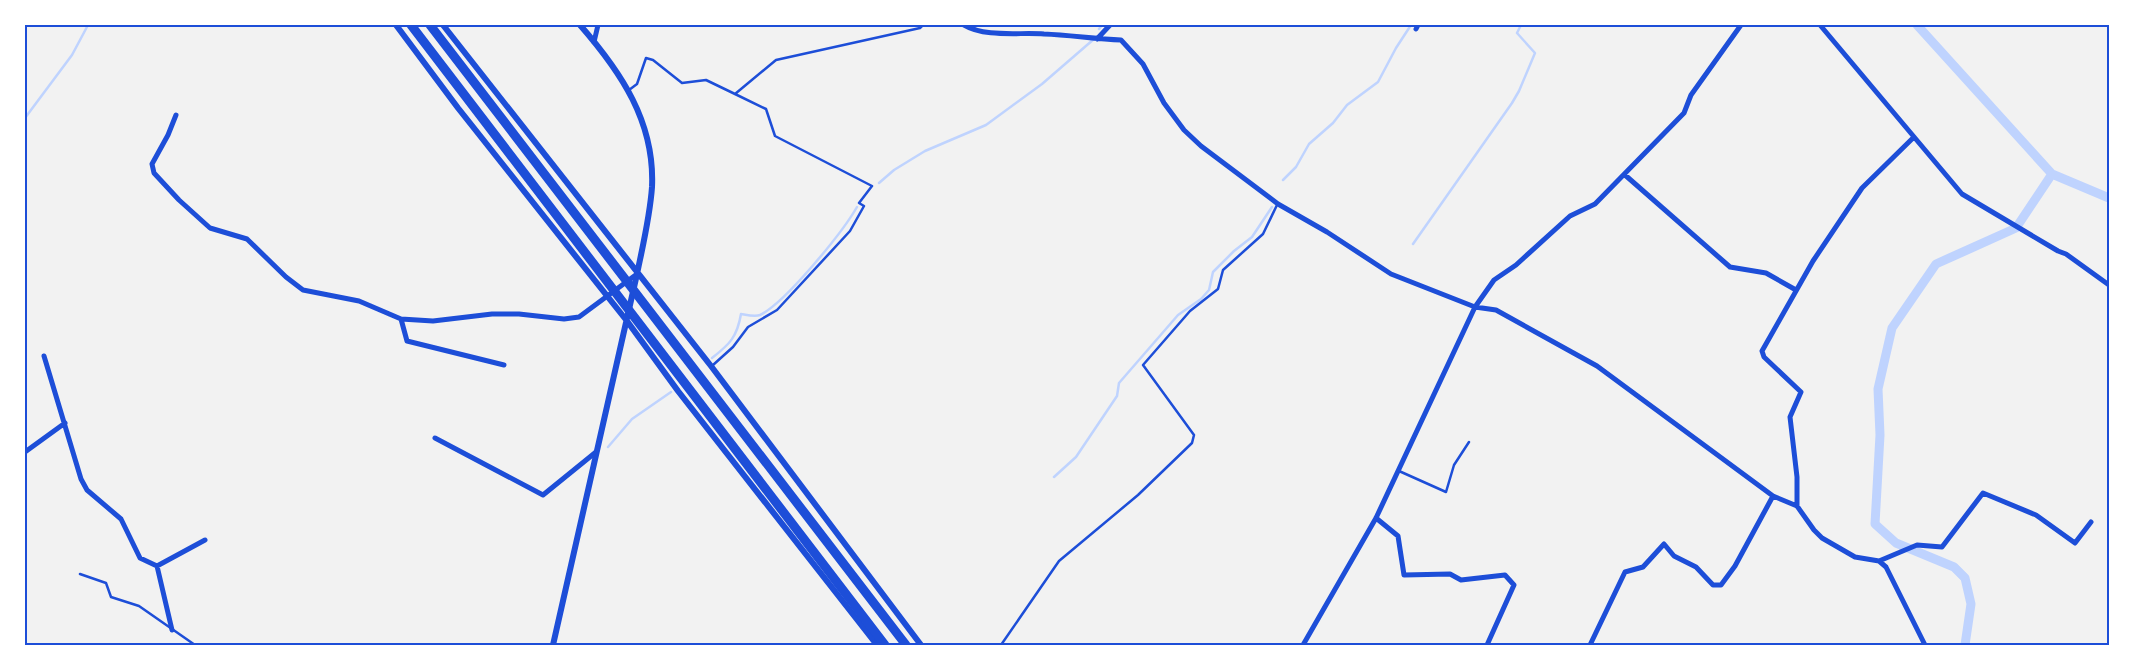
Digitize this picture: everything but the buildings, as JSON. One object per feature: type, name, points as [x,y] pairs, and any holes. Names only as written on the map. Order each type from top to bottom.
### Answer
[{"type":"highway","points":[[411,25],[885,645]]},
{"type":"highway","points":[[430,25],[906,645]]},
{"type":"street","points":[[396,25],[458,108],[608,297],[678,391],[876,645]]},
{"type":"street","points":[[443,25],[711,366],[921,645]]},
{"type":"street","points":[[553,645],[637,274],[647,227],[652,187],[651,152],[641,116],[629,90],[580,25]]},
{"type":"street","points":[[594,42],[598,25]]},
{"type":"street","points":[[964,25],[971,29],[997,33],[1046,34],[1121,40],[1143,64],[1164,102],[1184,130],[1201,146],[1278,204],[1327,232],[1391,274],[1475,307],[1496,310],[1597,366],[1773,496],[1797,506],[1822,538],[1855,557],[1879,561],[1918,545],[1942,547],[1983,493],[2036,515],[2074,543],[2091,522]]},
{"type":"street","points":[[1097,39],[1110,25]]},
{"type":"street","points":[[1303,645],[1376,518],[1475,307],[1494,280],[1516,265],[1570,216],[1595,204],[1625,175],[1684,113],[1691,95],[1741,25]]},
{"type":"street","points":[[1820,25],[1962,194],[2066,254],[2109,285]]},
{"type":"street","points":[[176,115],[168,135],[152,164],[154,173],[179,200],[210,228],[246,239],[286,277],[303,290],[359,301],[401,319],[433,321],[492,314],[564,318],[579,317],[637,274]]},
{"type":"street","points":[[1797,506],[1797,477],[1790,417],[1801,392],[1764,357],[1762,350],[1796,290],[1862,188],[1914,138]]},
{"type":"street","points":[[1625,175],[1730,267],[1766,273],[1796,290]]},
{"type":"street","points":[[401,319],[407,341],[504,365]]},
{"type":"street","points":[[44,356],[81,479],[88,490],[121,519],[140,558],[157,566]]},
{"type":"street","points":[[25,452],[65,423]]},
{"type":"street","points":[[435,438],[543,495],[596,452]]},
{"type":"street","points":[[1590,645],[1625,572],[1643,567],[1664,544],[1674,556],[1696,567],[1713,585],[1721,585],[1735,566],[1773,496]]},
{"type":"street","points":[[1376,518],[1398,536],[1404,575],[1450,574],[1461,580],[1505,575],[1510,580],[1514,585],[1487,645]]},
{"type":"street","points":[[157,566],[205,540]]},
{"type":"street","points":[[1879,561],[1891,574],[1925,645]]},
{"type":"street","points":[[157,566],[172,630]]},
{"type":"lane","points":[[736,94],[776,60],[920,28],[922,25]]},
{"type":"lane","points":[[629,90],[637,84],[646,58],[653,60],[682,83],[706,80],[766,109],[776,136],[872,186],[859,203],[864,206],[850,231],[777,310],[748,327],[733,347],[711,366]]},
{"type":"lane","points":[[1001,645],[1059,561],[1138,495],[1192,443],[1194,435],[1143,365],[1190,311],[1218,289],[1223,270],[1263,234],[1278,204]]},
{"type":"lane","points":[[1399,471],[1446,492],[1454,465],[1469,442]]},
{"type":"lane","points":[[80,574],[106,583],[111,597],[139,606],[195,645]]},
{"type":"waterway","points":[[25,118],[72,55],[88,25]]},
{"type":"waterway","points":[[1099,29],[1102,25]]},
{"type":"waterway","points":[[1283,180],[1296,167],[1309,144],[1333,123],[1347,105],[1378,82],[1411,25]]},
{"type":"waterway","points":[[1413,244],[1519,91],[1535,53],[1517,33],[1521,25]]},
{"type":"waterway","points":[[1917,25],[2052,174]]},
{"type":"waterway","points":[[879,183],[894,170],[925,151],[986,125],[1042,84],[1094,39]]},
{"type":"waterway","points":[[1965,645],[1971,604],[1965,578],[1954,567],[1896,543],[1875,524],[1880,435],[1878,389],[1892,328],[1936,264],[2016,228],[2052,174],[2109,198]]},
{"type":"waterway","points":[[712,358],[732,339],[741,314],[760,315],[784,297],[826,249],[857,207]]},
{"type":"waterway","points":[[1054,477],[1076,457],[1117,396],[1119,383],[1178,315],[1201,299],[1209,290],[1213,272],[1234,251],[1252,237],[1272,207]]},
{"type":"waterway","points":[[608,447],[632,419],[671,392]]}]
